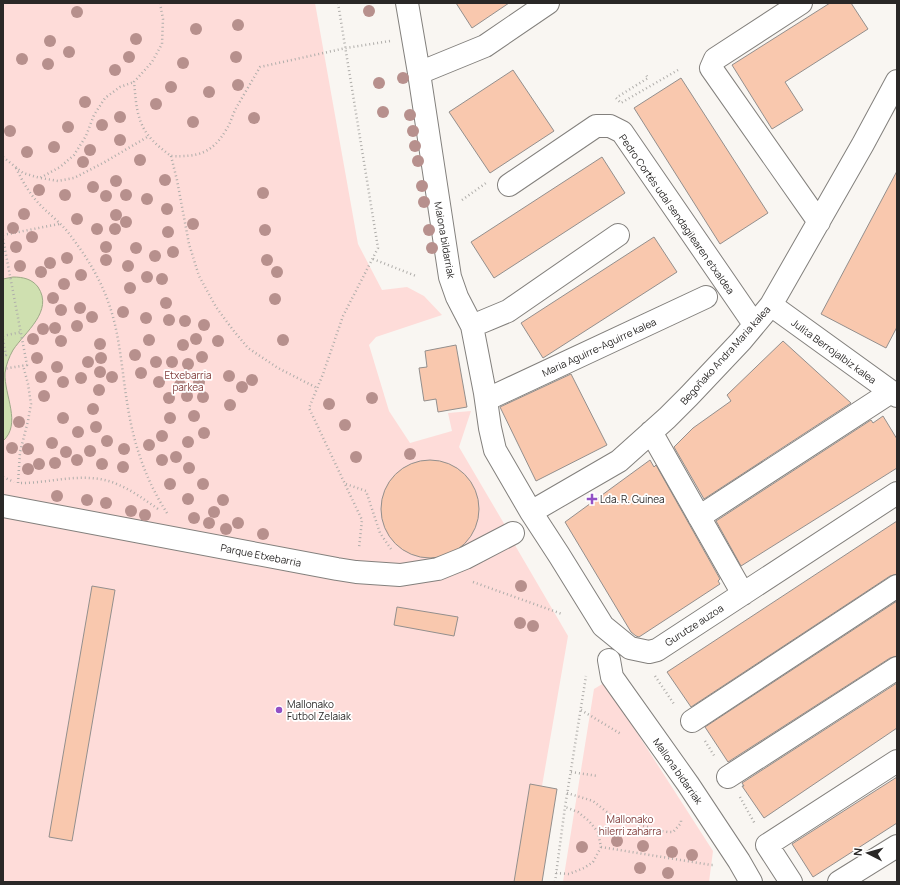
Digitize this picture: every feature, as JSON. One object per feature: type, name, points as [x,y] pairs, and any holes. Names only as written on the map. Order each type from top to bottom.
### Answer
[{"type":"street","name":"Maiona bildarriak","points":[[407,3],[450,277],[457,297],[472,326],[495,450],[531,512]]},
{"type":"street","points":[[419,73],[485,46],[548,3]]},
{"type":"street","points":[[801,3],[715,59],[711,68],[819,222]]},
{"type":"street","name":"Begoñako Andra Maria kalea","points":[[531,512],[619,461],[689,396],[741,341],[771,305],[863,144],[897,81]]},
{"type":"street","name":"Pedro Cortés udal sendagilearen etxaldea","points":[[510,185],[596,126],[610,126],[622,132],[754,324]]},
{"type":"street","points":[[472,326],[508,311],[618,235]]},
{"type":"street","name":"Maria Aguirre-Aguirre kalea","points":[[492,397],[706,297]]},
{"type":"street","name":"Julita Berrojalbiz kalea","points":[[771,305],[894,394]]},
{"type":"street","points":[[699,517],[894,394]]},
{"type":"street","points":[[651,432],[743,594]]},
{"type":"street","name":"Gurutze auzoa","points":[[531,512],[603,626],[630,648],[649,652],[657,650],[897,493]]},
{"type":"street","name":"Parque Etxebarria","points":[[3,506],[356,572],[400,575],[438,569],[465,558],[513,533]]},
{"type":"street","points":[[692,721],[897,586]]},
{"type":"street","name":"Mallona bidarriak","points":[[609,660],[612,677],[688,784],[750,882]]},
{"type":"street","points":[[728,777],[897,668]]},
{"type":"street","points":[[791,882],[767,845],[897,761]]},
{"type":"street","points":[[839,882],[897,846]]},
{"type":"path","points":[[40,178],[60,167],[74,155],[86,136],[94,115],[105,98],[120,87],[134,82],[152,62],[162,44],[163,19],[160,3]]},
{"type":"path","points":[[338,3],[378,248],[343,316],[323,374],[309,408],[362,520],[356,572]]},
{"type":"path","points":[[171,156],[184,157],[203,153],[216,144],[226,130],[234,112],[260,67],[346,48],[394,41]]},
{"type":"path","points":[[645,73],[648,78],[618,97],[621,103],[678,70]]},
{"type":"path","points":[[134,82],[140,121],[148,136],[171,156],[177,180],[188,244],[199,276],[216,307],[248,348],[278,368],[317,388]]},
{"type":"path","points":[[3,157],[23,173],[58,181],[74,178],[103,163],[148,136]]},
{"type":"path","points":[[3,477],[18,483],[36,483],[84,477],[102,480],[117,484],[136,494],[169,516],[157,497],[140,459],[130,423],[116,327],[110,306],[98,278],[86,256],[60,224],[30,192],[16,168]]},
{"type":"path","points":[[457,204],[487,182]]},
{"type":"path","points":[[3,235],[60,224]]},
{"type":"path","points":[[3,239],[27,365],[3,369]]},
{"type":"path","points":[[373,259],[416,276]]},
{"type":"path","points":[[3,356],[6,356],[3,338],[21,332]]},
{"type":"path","points":[[18,483],[20,452],[31,404],[23,365]]},
{"type":"path","points":[[345,484],[366,491],[380,533],[391,550]]},
{"type":"path","points":[[438,569],[562,614]]},
{"type":"path","points":[[554,882],[586,672]]},
{"type":"path","points":[[653,673],[673,705],[677,703]]},
{"type":"path","points":[[581,710],[624,736]]},
{"type":"path","points":[[692,721],[728,777]]},
{"type":"path","points":[[571,772],[598,776]]},
{"type":"path","points":[[567,793],[593,801],[612,816],[661,831],[674,832],[681,823],[681,816]]},
{"type":"path","points":[[556,873],[569,874],[584,868],[593,862],[601,848],[598,832],[589,821],[578,812],[565,806]]},
{"type":"path","points":[[601,848],[711,865]]},
{"type":"green space","name":"Etxebarria parkea","points":[[3,3],[315,3],[358,244],[382,290],[407,287],[424,296],[442,315],[376,337],[369,345],[389,411],[410,443],[452,431],[448,413],[471,411],[459,447],[568,636],[542,786],[530,785],[514,882],[3,882]]},
{"type":"green space","name":"Mallonako hilerri zaharra","points":[[604,683],[713,851],[709,882],[563,882],[594,689]]},
{"type":"shaded area","points":[[13,277],[27,279],[36,284],[42,296],[43,304],[36,321],[13,350],[7,364],[5,382],[12,418],[8,434],[3,441],[3,279]]},
{"type":"building","points":[[456,3],[509,3],[472,28]]},
{"type":"building","points":[[830,3],[851,3],[868,29],[785,82],[803,110],[772,129],[732,65]]},
{"type":"building","points":[[513,70],[554,131],[490,173],[449,112]]},
{"type":"building","points":[[681,78],[768,213],[720,244],[634,108]]},
{"type":"building","points":[[602,157],[625,193],[494,278],[471,242]]},
{"type":"building","points":[[897,171],[897,327],[886,348],[821,314]]},
{"type":"building","points":[[654,237],[677,272],[543,358],[521,323]]},
{"type":"building","points":[[783,341],[851,403],[704,499],[674,447],[693,428],[731,401],[727,395]]},
{"type":"building","points":[[456,345],[467,407],[438,412],[436,399],[424,401],[419,368],[427,367],[425,351]]},
{"type":"building","points":[[571,374],[607,445],[536,481],[500,407]]},
{"type":"building","points":[[883,416],[897,439],[897,468],[741,566],[716,521],[871,420],[873,423]]},
{"type":"building","points":[[430,460],[449,464],[465,474],[475,490],[479,509],[475,528],[465,544],[449,554],[430,558],[411,554],[395,544],[385,528],[381,509],[385,490],[395,474],[411,464]]},
{"type":"building","points":[[650,460],[654,467],[656,465],[720,579],[718,581],[720,584],[639,637],[631,632],[565,522]]},
{"type":"building","points":[[897,521],[897,574],[890,576],[691,707],[667,672]]},
{"type":"building","points":[[92,586],[115,590],[72,841],[49,837]]},
{"type":"building","points":[[897,601],[897,656],[890,658],[728,762],[705,727]]},
{"type":"building","points":[[397,607],[458,617],[454,636],[394,625]]},
{"type":"building","points":[[897,683],[897,728],[764,818],[742,786],[744,786],[742,783]]},
{"type":"building","points":[[897,777],[897,823],[813,877],[792,844]]},
{"type":"building","points":[[530,784],[557,789],[542,882],[514,882]]},
{"type":"place","name":"Lda. R. Guinea","points":[[592,499]]},
{"type":"place","name":"Mallonako Futbol Zelaiak","points":[[279,710]]}]
